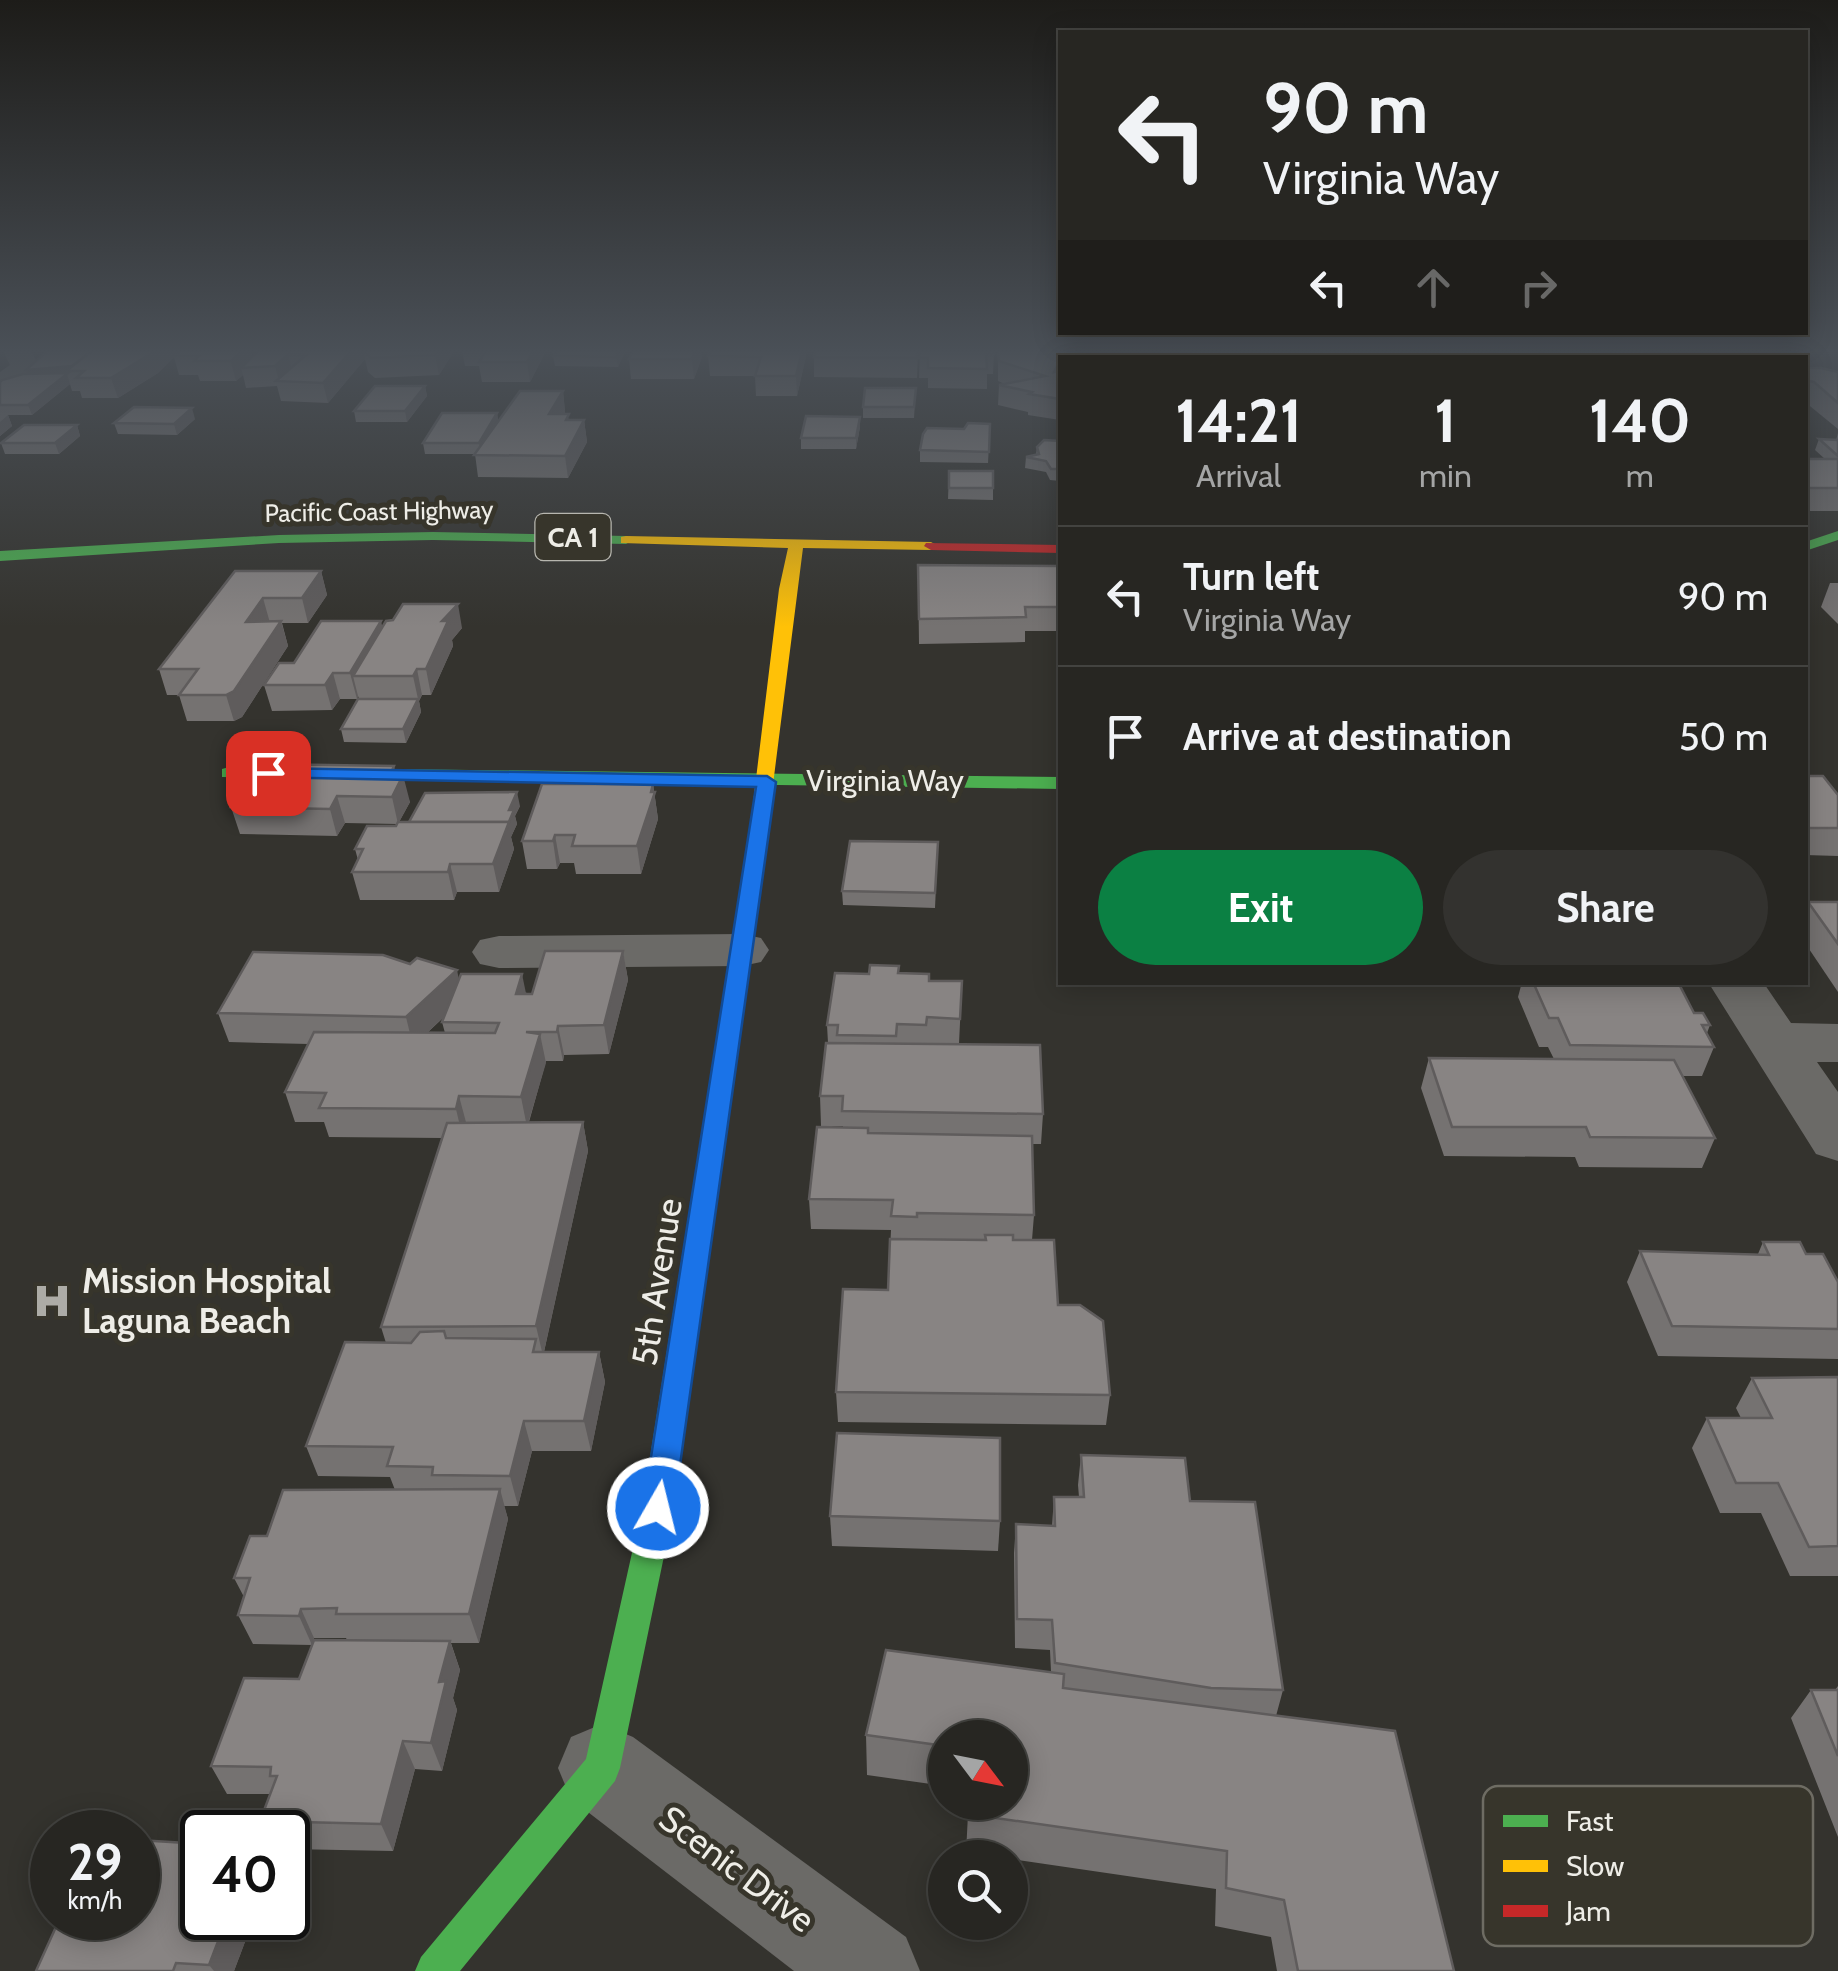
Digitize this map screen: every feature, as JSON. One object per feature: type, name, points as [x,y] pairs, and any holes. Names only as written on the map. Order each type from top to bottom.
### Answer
[{"type":"main road","points":[[1810,558],[1838,535]]},
{"type":"main road","name":"Pacific Coast Highway","points":[[0,556],[279,538],[416,536],[1058,549]]},
{"type":"main road","name":"5th Avenue","points":[[435,1971],[602,1768],[658,1508],[767,782],[787,589],[796,543]]},
{"type":"main road","name":"Virginia Way","points":[[229,773],[767,782],[1058,782]]},
{"type":"street","points":[[499,952],[742,950]]},
{"type":"street","points":[[1737,985],[1838,1139]]},
{"type":"street","points":[[1773,1042],[1838,1044]]},
{"type":"street","name":"Scenic Drive","points":[[602,1768],[872,1971]]},
{"type":"building","points":[[483,443],[572,443],[565,456],[474,455]]},
{"type":"building","points":[[921,443],[989,443],[989,452],[920,450]]},
{"type":"building","points":[[1041,443],[1058,443],[1058,469],[1051,469],[1046,461],[1026,457],[1039,454],[1037,447]]},
{"type":"building","points":[[1823,443],[1838,443],[1838,456]]},
{"type":"building","points":[[1808,459],[1838,459],[1838,488],[1808,488]]},
{"type":"building","points":[[949,471],[993,471],[993,488],[949,488]]},
{"type":"building","points":[[918,565],[1058,566],[1058,607],[1025,607],[1026,617],[919,619]]},
{"type":"building","points":[[235,571],[321,571],[302,598],[263,598],[246,622],[281,621],[234,691],[226,695],[179,695],[198,669],[159,669]]},
{"type":"building","points":[[403,604],[458,604],[442,621],[448,621],[426,669],[417,669],[413,676],[353,676],[386,621],[393,620]]},
{"type":"building","points":[[321,621],[381,621],[350,673],[333,673],[325,685],[264,685],[279,663],[294,663]]},
{"type":"building","points":[[358,699],[418,699],[403,729],[341,729]]},
{"type":"building","points":[[261,764],[394,766],[390,775],[403,775],[392,797],[337,796],[330,809],[231,807]]},
{"type":"building","points":[[1808,776],[1823,776],[1838,795],[1838,828],[1808,828]]},
{"type":"building","points":[[542,784],[653,784],[651,792],[655,792],[637,846],[572,846],[575,835],[555,835],[553,841],[522,841]]},
{"type":"building","points":[[517,792],[509,810],[514,810],[509,822],[409,822],[425,793]]},
{"type":"building","points":[[398,822],[509,822],[493,864],[450,864],[448,872],[352,872],[363,849],[355,849],[367,826],[396,826]]},
{"type":"building","points":[[850,841],[938,842],[935,893],[842,891]]},
{"type":"building","points":[[1808,902],[1838,902],[1838,944]]},
{"type":"building","points":[[545,951],[623,951],[604,1025],[558,1026],[557,1032],[526,1032],[540,1034],[521,1097],[459,1096],[456,1109],[319,1108],[326,1093],[285,1092],[314,1032],[495,1033],[499,1023],[442,1022],[461,974],[522,974],[516,994],[532,994]]},
{"type":"building","points":[[253,952],[383,955],[410,964],[417,958],[457,970],[406,1017],[218,1013]]},
{"type":"building","points":[[870,965],[899,966],[898,973],[929,974],[929,981],[962,981],[960,1019],[927,1017],[926,1025],[897,1024],[896,1036],[837,1035],[838,1025],[827,1025],[835,973],[869,974]]},
{"type":"building","points":[[1534,985],[1680,985],[1694,1013],[1703,1013],[1710,1025],[1702,1025],[1714,1047],[1570,1045],[1558,1018],[1549,1018]]},
{"type":"building","points":[[826,1043],[1040,1045],[1043,1114],[842,1111],[843,1096],[820,1096]]},
{"type":"building","points":[[1429,1058],[1674,1060],[1715,1138],[1590,1137],[1586,1127],[1452,1127]]},
{"type":"building","points":[[583,1122],[536,1326],[381,1327],[447,1123]]},
{"type":"building","points":[[817,1127],[868,1128],[868,1133],[1032,1136],[1034,1215],[891,1216],[893,1200],[809,1199]]},
{"type":"building","points":[[985,1235],[1054,1240],[1058,1305],[1080,1305],[1103,1321],[1110,1395],[836,1392],[843,1289],[888,1290],[890,1239],[986,1240]]},
{"type":"building","points":[[1763,1242],[1800,1242],[1806,1254],[1823,1254],[1838,1282],[1838,1329],[1672,1326],[1640,1251],[1769,1255]]},
{"type":"building","points":[[444,1331],[446,1338],[536,1339],[533,1352],[599,1352],[584,1421],[524,1421],[510,1476],[432,1475],[433,1467],[387,1466],[393,1447],[306,1446],[345,1342],[411,1343],[420,1332]]},
{"type":"building","points":[[1838,1377],[1838,1546],[1809,1547],[1778,1483],[1736,1483],[1707,1418],[1772,1418],[1752,1378]]},
{"type":"building","points":[[837,1433],[1000,1438],[1000,1521],[830,1516]]},
{"type":"building","points":[[1081,1455],[1185,1458],[1190,1501],[1255,1502],[1283,1690],[1211,1688],[1055,1663],[1052,1620],[1017,1619],[1016,1524],[1055,1526],[1054,1497],[1084,1497]]},
{"type":"building","points":[[500,1489],[469,1614],[336,1614],[337,1608],[301,1609],[299,1616],[238,1615],[250,1578],[234,1578],[250,1536],[267,1536],[283,1490]]},
{"type":"building","points":[[314,1640],[450,1641],[439,1682],[446,1681],[431,1743],[403,1741],[381,1824],[310,1822],[310,1810],[264,1810],[277,1776],[270,1776],[271,1767],[211,1766],[244,1678],[299,1679]]},
{"type":"building","points":[[886,1650],[1064,1674],[1063,1688],[1395,1731],[1454,1971],[1298,1971],[1284,1900],[1226,1888],[1227,1851],[1010,1820],[1028,1820],[1028,1720],[928,1720],[928,1744],[866,1735]]},
{"type":"building","points":[[1811,1690],[1838,1690],[1838,1756]]},
{"type":"building","points":[[160,1841],[180,1843],[180,1940],[219,1940],[209,1965],[176,1963],[173,1971],[36,1971],[50,1940],[160,1940]]},
{"type":"traffic: fast","points":[[1808,546],[1838,535]]},
{"type":"traffic: fast","points":[[0,556],[279,539],[433,536],[626,540]]},
{"type":"traffic: fast","points":[[229,773],[1058,783]]},
{"type":"traffic: fast","points":[[435,1971],[602,1768],[658,1508],[761,820]]},
{"type":"traffic: slow","points":[[626,540],[931,546]]},
{"type":"traffic: slow","points":[[761,820],[787,589],[796,543]]},
{"type":"traffic: jam","points":[[931,546],[1058,549]]},
{"type":"place","name":"Mission Hospital Laguna Beach","points":[[52,1301]]},
{"type":"route","points":[[268,773],[767,782],[658,1508]]}]
